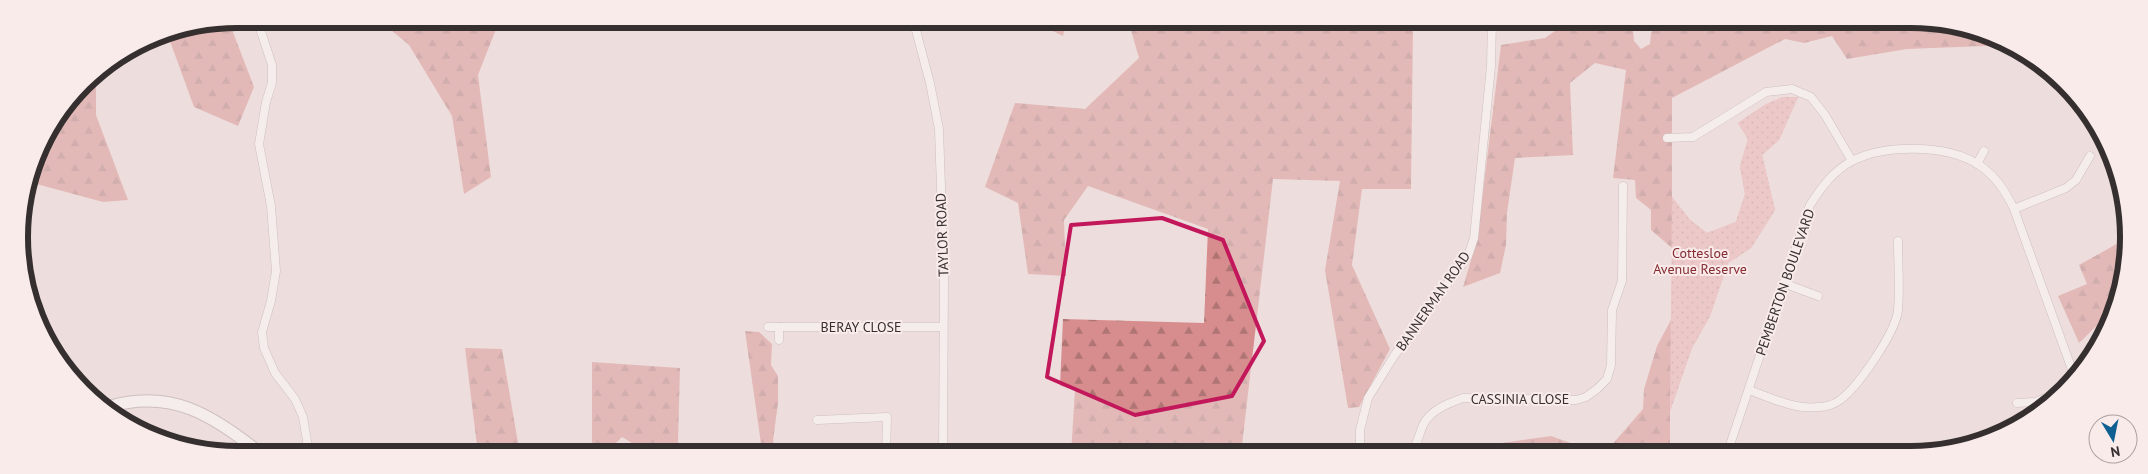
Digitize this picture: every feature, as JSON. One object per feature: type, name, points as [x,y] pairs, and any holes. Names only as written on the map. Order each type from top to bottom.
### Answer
[{"type":"street","points":[[261,28],[272,65],[272,83],[266,102],[259,144],[271,206],[276,271],[272,301],[262,332],[264,348],[275,373],[294,398],[303,416],[308,446]]},
{"type":"street","name":"TAYLOR ROAD","points":[[915,28],[930,83],[939,129],[944,277],[942,328],[943,446]]},
{"type":"street","name":"BANNERMAN ROAD","points":[[1360,446],[1360,430],[1368,398],[1394,356],[1468,256],[1474,238],[1491,66],[1492,28]]},
{"type":"street","points":[[1667,138],[1693,137],[1766,92],[1792,89],[1811,97],[1825,114],[1852,161]]},
{"type":"street","name":"PEMBERTON BOULEVARD","points":[[1732,446],[1783,283],[1810,205],[1821,188],[1852,161],[1890,150],[1948,153],[1978,164],[1997,182],[2014,209],[2072,371]]},
{"type":"street","points":[[1978,164],[1984,152]]},
{"type":"street","points":[[2014,209],[2066,188],[2076,180],[2090,156]]},
{"type":"street","name":"CASSINIA CLOSE","points":[[1415,446],[1424,423],[1433,412],[1448,403],[1463,398],[1576,400],[1586,397],[1607,379],[1611,365],[1612,310],[1622,281],[1623,186]]},
{"type":"street","points":[[1749,390],[1806,408],[1820,407],[1841,399],[1864,373],[1893,328],[1898,311],[1898,241]]},
{"type":"street","points":[[1783,283],[1818,296]]},
{"type":"street","name":"BERAY CLOSE","points":[[768,327],[942,328]]},
{"type":"street","points":[[779,327],[779,340]]},
{"type":"street","points":[[2017,403],[2036,402],[2045,398]]},
{"type":"street","points":[[115,407],[149,401],[186,406],[214,419],[249,446]]},
{"type":"street","points":[[817,420],[887,417],[886,446]]},
{"type":"highlighted area","points":[[1162,218],[1223,240],[1264,341],[1232,396],[1135,415],[1047,377],[1071,225]]},
{"type":"green space","points":[[231,28],[254,87],[238,126],[194,107],[169,39],[210,29]]},
{"type":"green space","points":[[389,28],[496,28],[478,75],[491,177],[464,194],[452,116],[409,45]]},
{"type":"green space","points":[[1047,28],[1064,28],[1063,36]]},
{"type":"green space","points":[[1130,28],[1413,28],[1411,189],[1362,189],[1352,265],[1390,349],[1359,407],[1348,408],[1325,270],[1340,181],[1273,179],[1242,446],[1072,446],[1075,390],[1060,386],[1063,319],[1204,323],[1208,229],[1088,186],[1064,220],[1066,276],[1028,274],[1018,203],[985,187],[1015,103],[1085,109],[1139,58]]},
{"type":"green space","points":[[1559,28],[1633,28],[1634,41],[1641,49],[1650,44],[1651,32],[1656,28],[1925,28],[1965,35],[1997,46],[1907,49],[1847,59],[1832,36],[1804,43],[1785,39],[1672,98],[1672,197],[1690,220],[1707,233],[1736,222],[1745,194],[1740,166],[1748,139],[1738,123],[1773,102],[1798,97],[1779,140],[1762,155],[1775,210],[1751,248],[1728,263],[1710,316],[1692,348],[1670,411],[1670,446],[1611,446],[1643,409],[1644,389],[1657,346],[1672,318],[1672,248],[1651,230],[1651,210],[1636,198],[1635,180],[1613,178],[1626,70],[1595,63],[1570,83],[1573,155],[1515,158],[1507,213],[1506,245],[1500,273],[1463,287],[1477,240],[1501,45],[1545,38]]},
{"type":"green space","points":[[96,82],[96,115],[128,200],[103,202],[35,184],[43,157],[56,132],[79,99]]},
{"type":"green space","name":"Cottesloe Avenue Reserve","points":[[1782,97],[1798,97],[1779,140],[1762,155],[1775,210],[1751,248],[1728,263],[1710,316],[1692,348],[1670,411],[1672,197],[1690,220],[1707,233],[1736,222],[1745,194],[1740,166],[1748,139],[1738,123],[1766,104]]},
{"type":"green space","points":[[2120,242],[2119,264],[2105,317],[2079,343],[2058,296],[2087,284],[2079,265]]},
{"type":"green space","points":[[745,331],[759,332],[772,344],[771,365],[778,376],[778,403],[773,441],[775,446],[760,446]]},
{"type":"green space","points":[[465,348],[502,349],[518,446],[477,446]]},
{"type":"green space","points":[[592,362],[680,368],[678,442],[680,446],[637,446],[622,437],[613,446],[592,446]]},
{"type":"green space","points":[[1551,436],[1577,446],[1488,446]]}]
